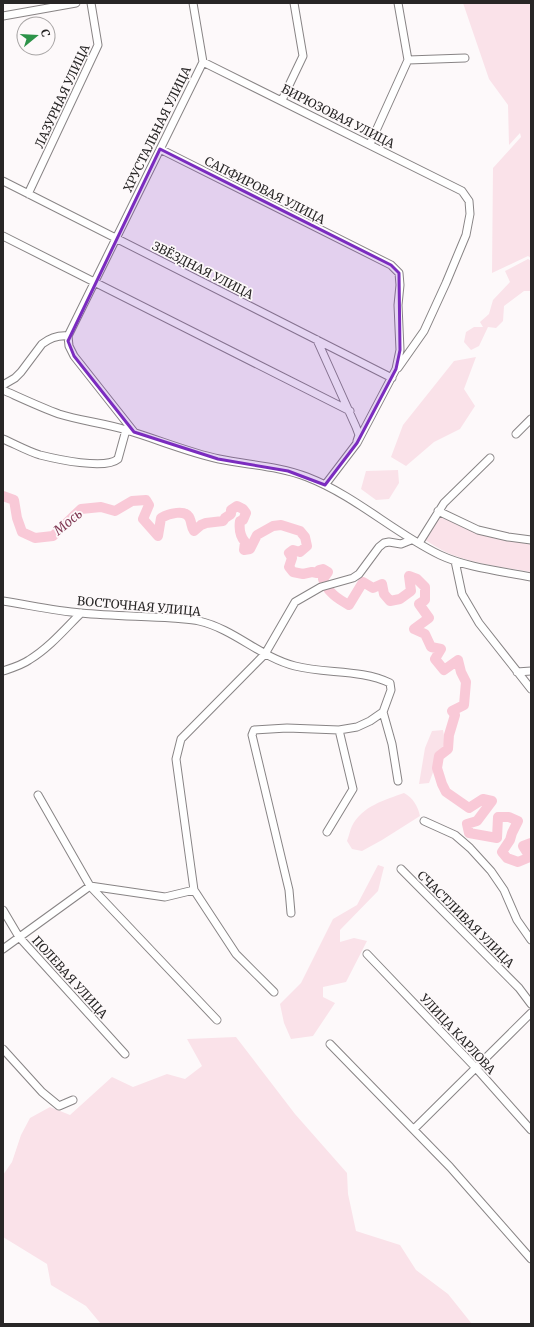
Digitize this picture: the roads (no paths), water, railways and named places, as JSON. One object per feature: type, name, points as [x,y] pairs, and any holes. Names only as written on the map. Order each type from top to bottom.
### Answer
[{"type":"street","points":[[3,17],[76,3]]},
{"type":"street","name":"ЛАЗУРНАЯ УЛИЦА","points":[[28,194],[98,45],[91,3]]},
{"type":"street","name":"ХРУСТАЛЬНАЯ УЛИЦА","points":[[68,336],[203,62],[193,3]]},
{"type":"street","points":[[282,100],[303,56],[294,3]]},
{"type":"street","points":[[370,144],[408,60],[398,3]]},
{"type":"street","points":[[408,60],[465,58]]},
{"type":"street","name":"БИРЮЗОВАЯ УЛИЦА","points":[[203,62],[282,100],[462,191],[469,201],[470,214],[466,235],[446,283],[424,331],[396,369]]},
{"type":"street","name":"САПФИРОВАЯ УЛИЦА","points":[[160,149],[391,266],[399,273],[400,285],[398,305],[400,350],[396,369]]},
{"type":"street","name":"ЗВЁЗДНАЯ УЛИЦА","points":[[3,181],[392,378]]},
{"type":"street","points":[[3,236],[350,412]]},
{"type":"street","points":[[3,386],[15,378],[42,344],[48,340],[68,336],[69,346],[74,356],[134,432]]},
{"type":"street","points":[[317,340],[359,435],[357,443]]},
{"type":"street","points":[[325,485],[357,443],[396,369]]},
{"type":"street","points":[[3,390],[59,414],[134,432],[218,459],[288,471],[325,485],[352,500],[411,540],[455,561],[531,577]]},
{"type":"street","points":[[516,434],[531,419]]},
{"type":"street","points":[[3,439],[39,454],[78,463],[109,464],[118,459],[126,430]]},
{"type":"street","points":[[419,544],[438,512],[453,493],[490,458]]},
{"type":"street","points":[[438,512],[478,530],[508,537],[531,540]]},
{"type":"street","points":[[274,992],[236,954],[194,890],[176,759],[181,739],[265,654],[295,602],[321,587],[353,578],[359,574],[379,546],[384,543],[389,542],[401,544],[411,540]]},
{"type":"street","points":[[455,561],[462,594],[479,623],[531,689]]},
{"type":"street","name":"ВОСТОЧНАЯ УЛИЦА","points":[[3,601],[81,613],[148,616],[199,621],[220,628],[282,663],[299,667],[356,674],[384,680],[390,684],[391,690],[383,712]]},
{"type":"street","points":[[3,671],[16,667],[29,660],[46,647],[81,613]]},
{"type":"street","points":[[517,672],[531,671]]},
{"type":"street","points":[[291,913],[289,890],[252,735],[254,730],[287,728],[339,730],[357,727],[370,721],[383,712],[392,744],[398,781]]},
{"type":"street","points":[[326,832],[353,789],[339,730]]},
{"type":"street","points":[[38,795],[90,886],[217,1020]]},
{"type":"street","points":[[424,821],[454,835],[470,848],[491,871],[504,890],[517,920],[531,940]]},
{"type":"street","name":"СЧАСТЛИВАЯ УЛИЦА","points":[[401,869],[519,988],[531,1004]]},
{"type":"street","points":[[3,949],[90,886],[165,897],[194,890]]},
{"type":"street","name":"ПОЛЕВАЯ УЛИЦА","points":[[3,910],[19,937],[126,1054]]},
{"type":"street","name":"УЛИЦА КАРЛОВА","points":[[367,954],[475,1067],[531,1130]]},
{"type":"street","points":[[414,1129],[531,1013]]},
{"type":"street","points":[[330,1044],[450,1167],[531,1259]]},
{"type":"street","points":[[3,1049],[42,1092],[59,1106],[73,1100]]},
{"type":"waterway","name":"Мось","points":[[3,496],[14,500],[17,518],[22,532],[35,538],[53,536],[81,509],[101,507],[115,511],[132,501],[146,500],[149,505],[143,519],[158,536],[161,518],[168,515],[177,513],[185,514],[190,519],[194,531],[206,523],[223,521],[231,514],[231,510],[237,506],[243,509],[246,513],[243,520],[240,521],[241,535],[245,542],[244,550],[250,549],[257,535],[273,526],[281,525],[300,531],[305,537],[307,546],[300,552],[293,550],[289,553],[292,558],[289,567],[293,572],[303,574],[312,572],[317,573],[319,570],[323,569],[328,572],[323,579],[327,588],[337,598],[349,605],[363,582],[373,588],[382,584],[384,594],[390,601],[400,599],[411,591],[409,576],[417,579],[425,587],[425,600],[419,604],[429,618],[414,629],[425,634],[431,647],[441,649],[435,659],[444,670],[458,660],[461,672],[466,682],[464,705],[452,711],[455,715],[449,735],[448,749],[439,756],[437,768],[442,784],[446,792],[469,808],[483,799],[492,801],[477,821],[467,824],[469,833],[497,838],[498,817],[509,817],[518,821],[510,840],[502,852],[507,858],[518,862],[530,857],[523,846],[531,843]]}]
